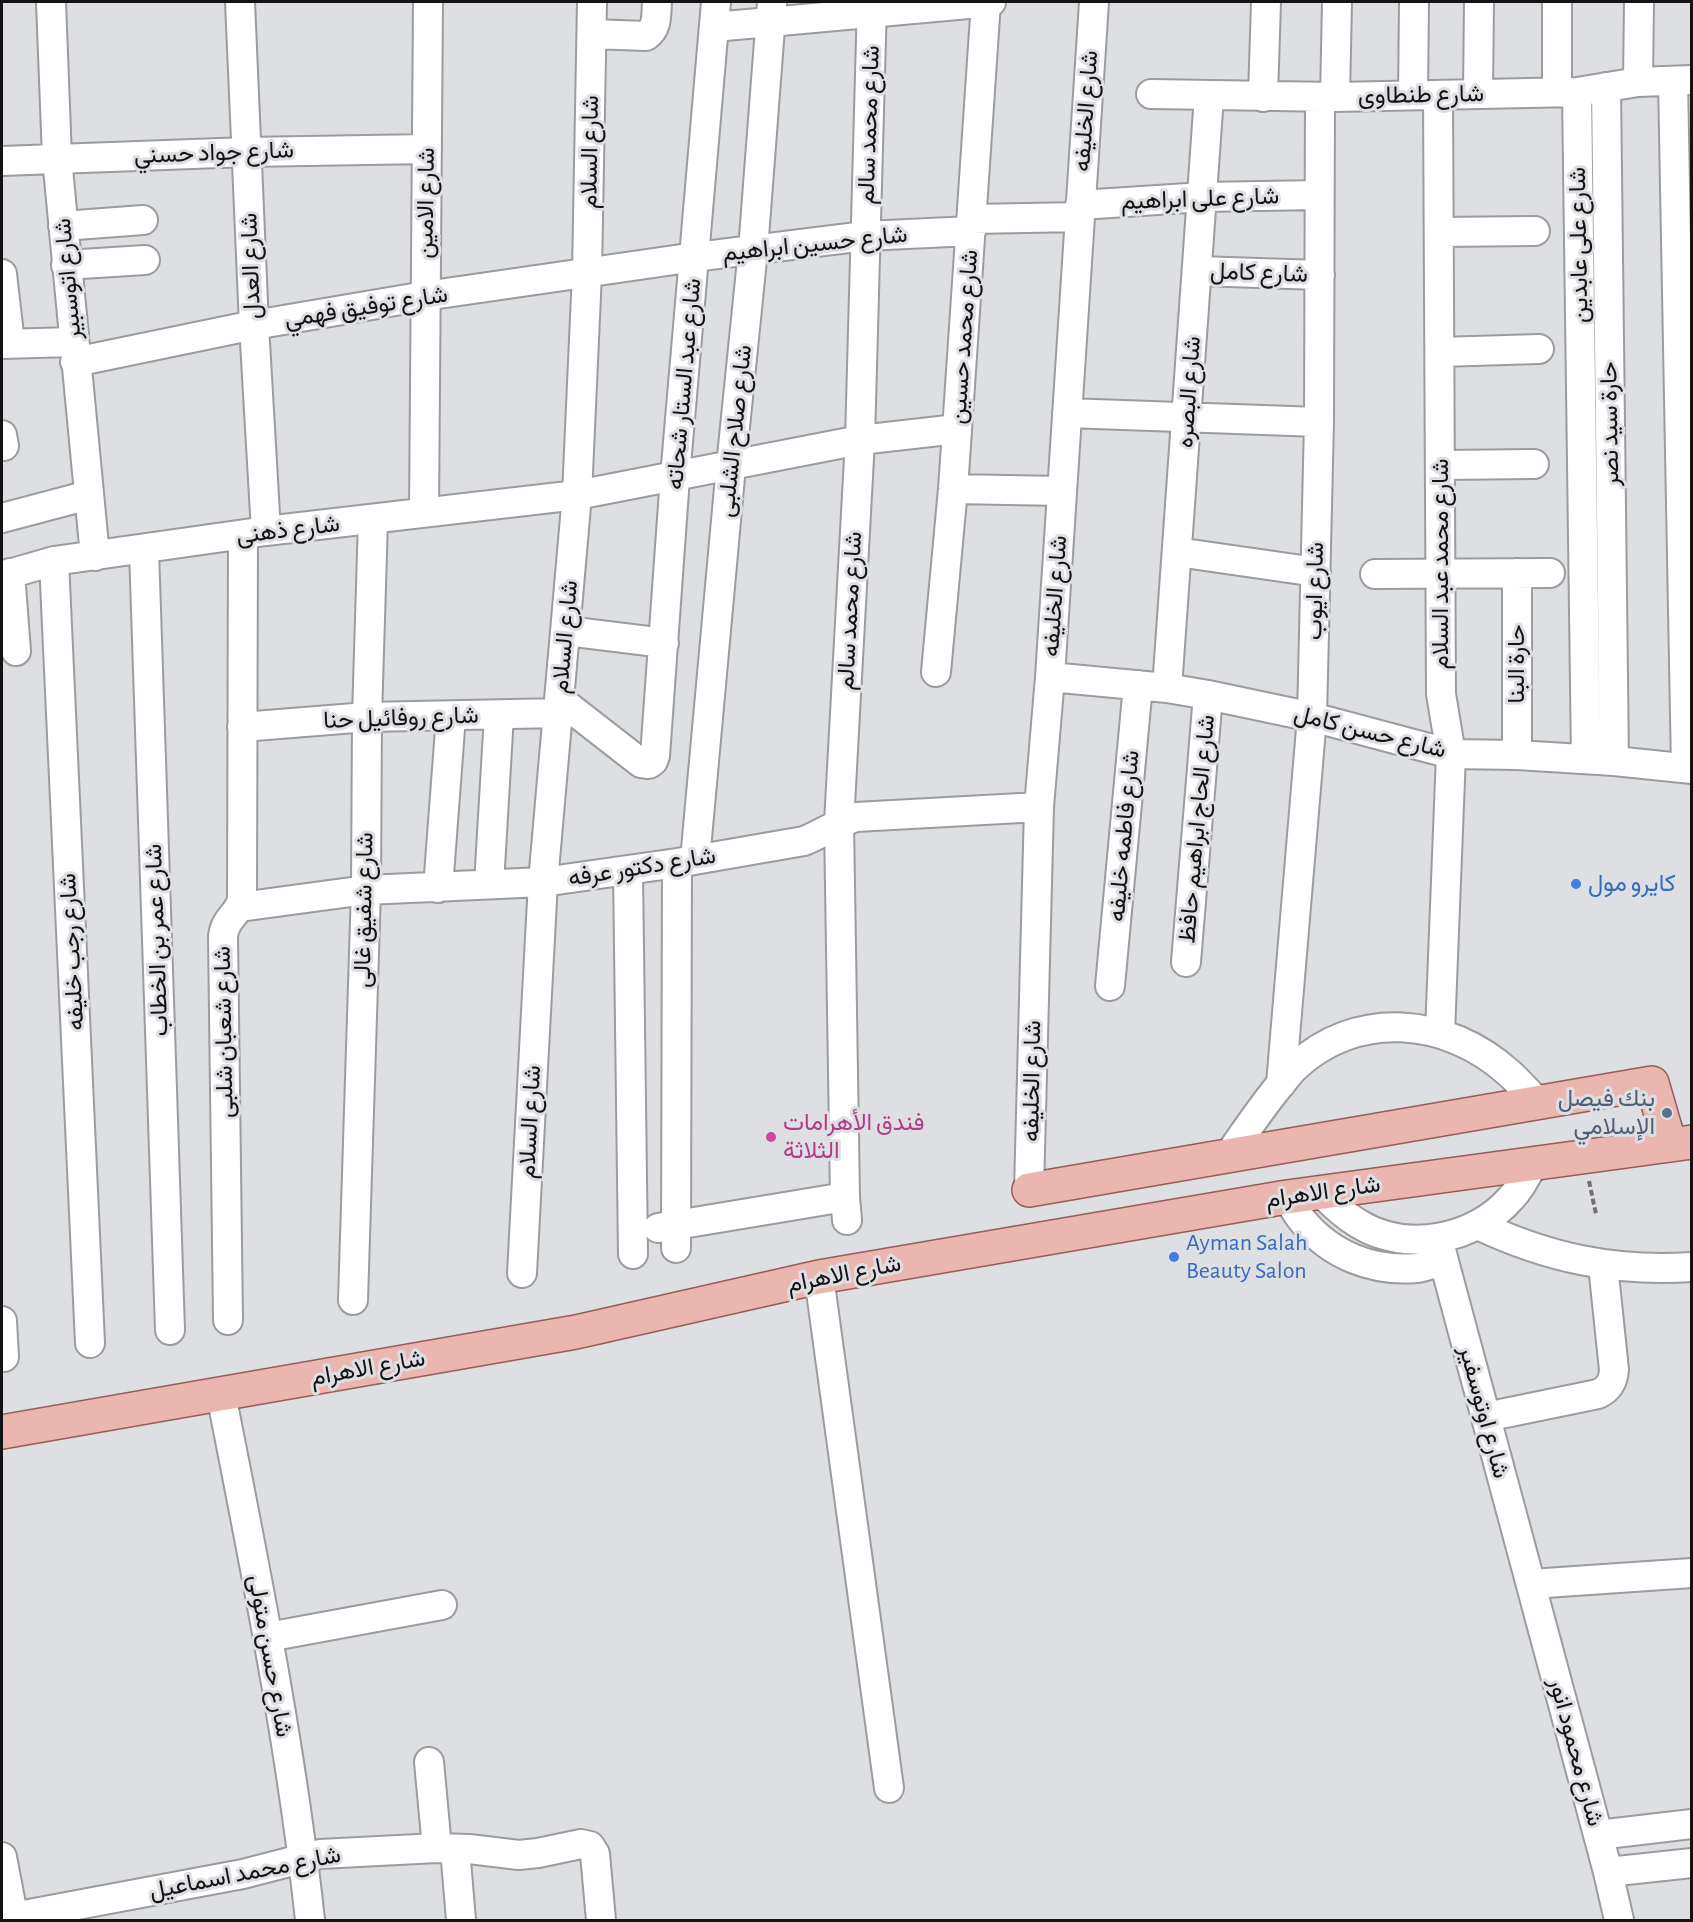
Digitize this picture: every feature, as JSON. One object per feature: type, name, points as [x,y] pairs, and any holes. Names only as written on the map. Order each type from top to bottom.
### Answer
[{"type":"main road","name":"شارع الاهرام","points":[[2,1432],[576,1332],[819,1277],[1320,1191],[1681,1144],[1652,1083],[1029,1190]]},
{"type":"street","name":"شارع اتوسبير","points":[[51,2],[57,158],[95,556]]},
{"type":"street","name":"شارع العدل","points":[[240,2],[254,326],[254,533]]},
{"type":"street","name":"شارع الامين","points":[[424,513],[428,2]]},
{"type":"street","name":"شارع السلام","points":[[522,1273],[543,882],[567,631],[577,495],[588,273],[592,2]]},
{"type":"street","points":[[592,34],[646,36],[656,25],[657,2]]},
{"type":"street","name":"شارع محمد حسين","points":[[936,672],[953,489],[986,2]]},
{"type":"street","points":[[715,14],[991,2]]},
{"type":"street","name":"شارع الخليفه","points":[[1029,1190],[1039,807],[1050,677],[1094,2]]},
{"type":"street","points":[[1263,97],[1266,2]]},
{"type":"street","name":"شارع ايوب","points":[[1281,1084],[1312,717],[1320,275],[1319,195],[1337,2]]},
{"type":"street","name":"شارع محمد عبد السلام","points":[[1414,2],[1439,232],[1441,693],[1451,754],[1440,1033]]},
{"type":"street","points":[[1478,94],[1479,2]]},
{"type":"street","name":"شارع على عابدين","points":[[1557,2],[1567,92],[1586,759]]},
{"type":"street","points":[[1638,82],[1639,2]]},
{"type":"street","name":"شارع محمد سالم","points":[[675,1237],[846,1209],[839,822],[860,440],[872,7]]},
{"type":"street","name":"شارع صلاح الشلبى","points":[[675,1237],[686,862],[753,250],[772,11]]},
{"type":"street","name":"شارع عبد الستار شحاته","points":[[560,707],[641,763],[648,764],[653,761],[715,14]]},
{"type":"street","points":[[1682,80],[1689,769]]},
{"type":"street","name":"شارع طنطاوى","points":[[1150,94],[1328,97],[1567,92],[1638,82],[1682,80]]},
{"type":"street","name":"حارة سيد نصر","points":[[1606,87],[1614,761]]},
{"type":"street","name":"شارع البصره","points":[[1167,688],[1209,96]]},
{"type":"street","name":"شارع جواد حسني","points":[[2,161],[247,152],[427,149]]},
{"type":"street","name":"شارع على ابراهيم","points":[[1079,211],[1203,197],[1319,195]]},
{"type":"street","name":"شارع حسين ابراهيم","points":[[588,273],[695,257],[1079,211]]},
{"type":"street","points":[[63,226],[143,220]]},
{"type":"street","points":[[1439,232],[1535,231]]},
{"type":"street","points":[[66,265],[145,260]]},
{"type":"street","name":"شارع كامل","points":[[1198,271],[1320,275]]},
{"type":"street","name":"شارع توفيق فهمي","points":[[6,343],[74,352],[254,326],[425,296],[588,273]]},
{"type":"street","points":[[2,274],[6,343]]},
{"type":"street","points":[[1440,352],[1539,349]]},
{"type":"street","points":[[1067,413],[1318,422]]},
{"type":"street","name":"شارع ذهنى","points":[[5,573],[54,561],[254,533],[577,495],[860,440],[957,429]]},
{"type":"street","points":[[1441,465],[1534,465]]},
{"type":"street","points":[[953,489],[1062,491]]},
{"type":"street","points":[[2,518],[89,495]]},
{"type":"street","name":"شارع شفيق غالى","points":[[353,1300],[366,890],[367,717],[373,520]]},
{"type":"street","name":"شارع شعبان شلبى","points":[[228,1320],[223,936],[227,921],[240,907],[242,899],[242,727],[254,533]]},
{"type":"street","name":"شارع عمر بن الخطاب","points":[[144,550],[170,1329]]},
{"type":"street","points":[[1177,552],[1316,572]]},
{"type":"street","name":"شارع رجب خليفه","points":[[54,561],[90,1343]]},
{"type":"street","points":[[5,573],[16,651]]},
{"type":"street","name":"حارة البنا","points":[[1517,573],[1517,755]]},
{"type":"street","points":[[1376,574],[1550,573]]},
{"type":"street","points":[[567,631],[664,644]]},
{"type":"street","name":"شارع حسن كامل","points":[[1050,677],[1167,688],[1209,695],[1312,717],[1451,754],[1586,759],[1689,769]]},
{"type":"street","name":"شارع فاطمه خليفه","points":[[1110,986],[1138,686]]},
{"type":"street","name":"شارع الحاج ابراهيم حافظ","points":[[1186,962],[1209,695]]},
{"type":"street","name":"شارع روفائيل حنا","points":[[242,727],[367,717],[499,715],[560,707]]},
{"type":"street","points":[[489,884],[499,715]]},
{"type":"street","points":[[438,888],[451,716]]},
{"type":"street","name":"شارع دكتور عرفه","points":[[240,907],[366,890],[543,882],[686,862],[804,841],[821,834],[839,822],[856,817],[1039,807]]},
{"type":"street","points":[[628,871],[630,1240],[675,1237]]},
{"type":"street","points":[[1228,1156],[1293,1069],[1330,1042],[1357,1032],[1384,1027],[1412,1027],[1440,1033],[1464,1043],[1508,1072],[1538,1102]]},
{"type":"street","points":[[1287,1197],[1301,1219],[1319,1238],[1341,1254],[1365,1263],[1392,1268],[1418,1268],[1459,1233],[1478,1225],[1496,1213],[1524,1182],[1533,1163]]},
{"type":"street","points":[[1320,1191],[1338,1210],[1360,1225],[1385,1235],[1411,1240],[1441,1250]]},
{"type":"street","points":[[1478,1225],[1544,1251],[1603,1265],[1635,1268],[1692,1267]]},
{"type":"street","name":"شارع اوتوسفير","points":[[1441,1250],[1531,1584]]},
{"type":"street","points":[[1486,1417],[1598,1394],[1608,1388],[1612,1382],[1614,1370],[1603,1265]]},
{"type":"street","points":[[819,1277],[889,1788]]},
{"type":"street","points":[[2,1321],[4,1357]]},
{"type":"street","name":"شارع حسن متولى","points":[[221,1394],[268,1637],[303,1858],[310,1920]]},
{"type":"street","points":[[1531,1584],[1692,1573]]},
{"type":"street","name":"شارع محمود انور","points":[[1531,1584],[1599,1835],[1619,1920]]},
{"type":"street","points":[[268,1637],[441,1605]]},
{"type":"street","points":[[429,1762],[461,1920]]},
{"type":"street","points":[[1599,1835],[1692,1824]]},
{"type":"street","name":"شارع محمد اسماعيل","points":[[14,1919],[243,1874],[303,1858],[337,1853],[446,1849],[519,1855],[585,1844],[590,1846],[595,1854],[600,1920]]},
{"type":"street","points":[[2,1857],[14,1919]]},
{"type":"street","points":[[1608,1872],[1692,1863]]},
{"type":"path","points":[[1584,1157],[1596,1214]]},
{"type":"place","name":"كايرو مول","points":[[1576,884]]},
{"type":"place","name":"بنك فيصل الإسلامي","points":[[1667,1113]]},
{"type":"place","name":"فندق الأهرامات الثلاثة","points":[[771,1137]]},
{"type":"place","name":"Ayman Salah Beauty Salon","points":[[1174,1257]]}]
